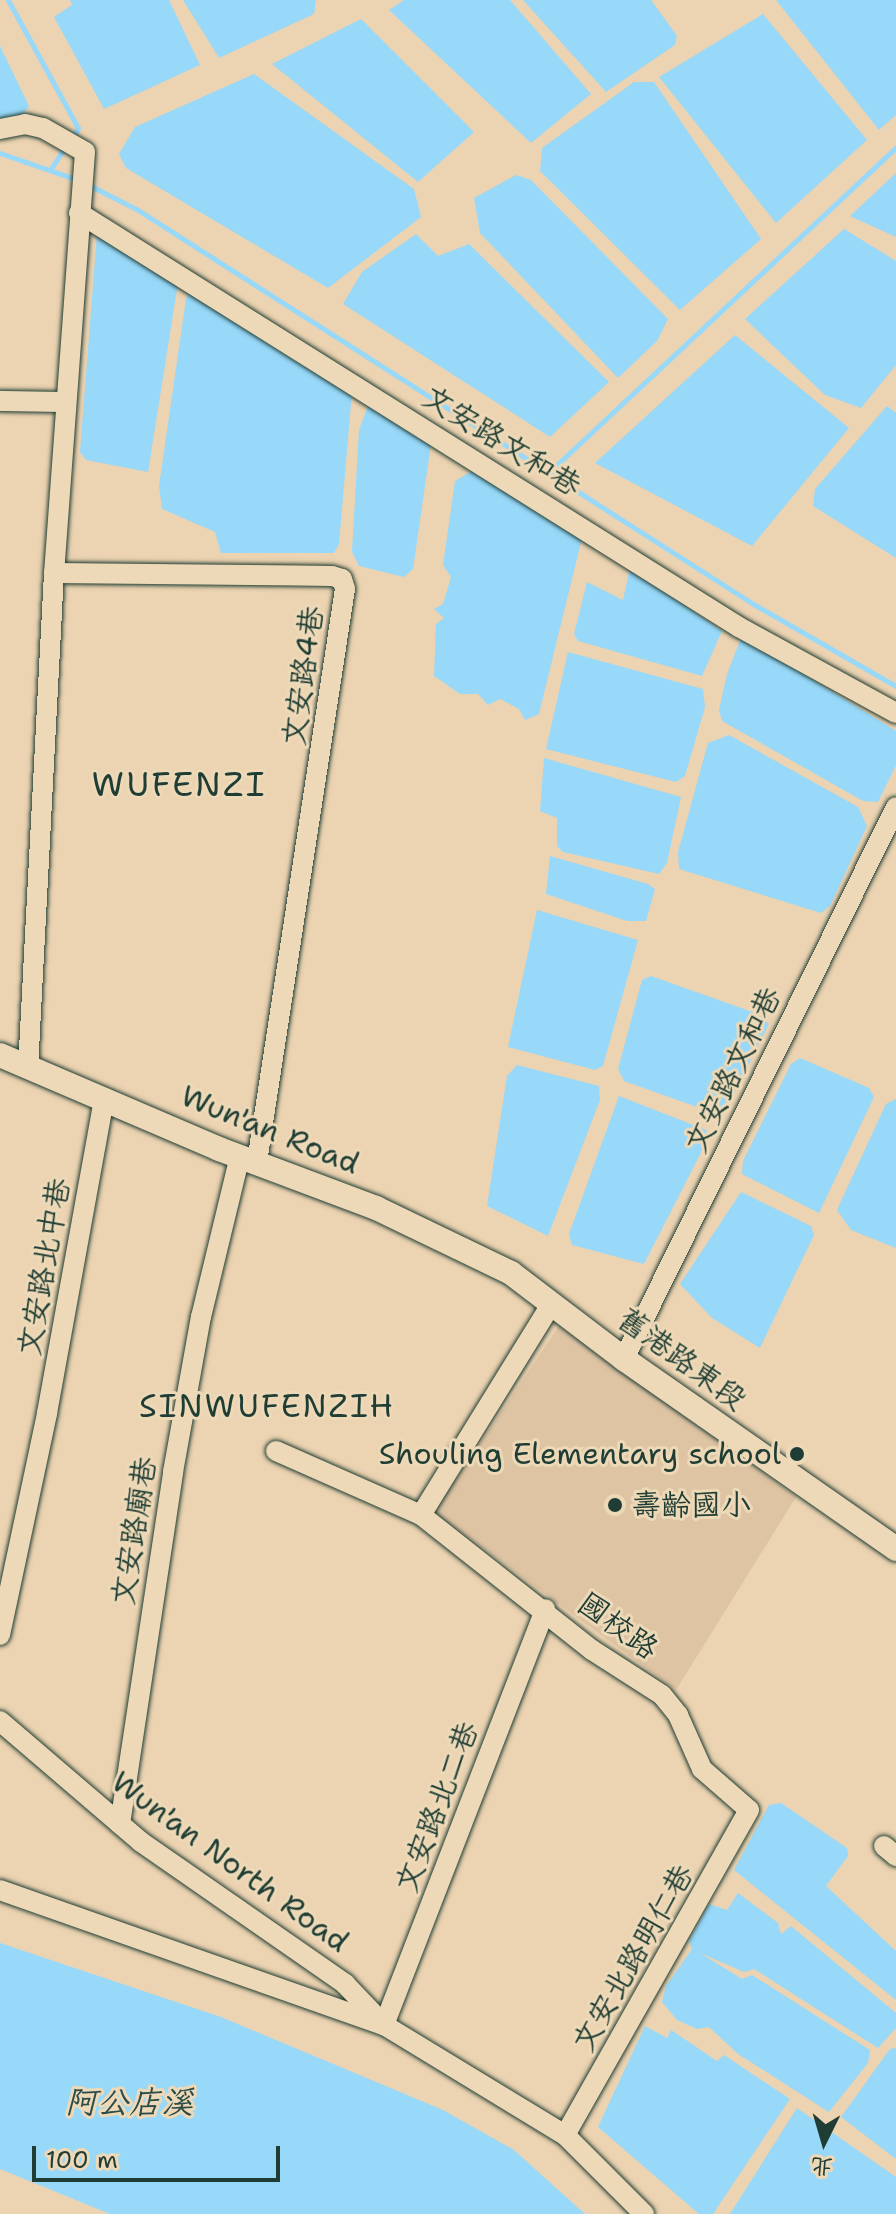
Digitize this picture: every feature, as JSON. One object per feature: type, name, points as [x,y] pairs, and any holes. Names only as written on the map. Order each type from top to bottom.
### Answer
[{"type":"street","points":[[0,129],[25,124],[85,152],[54,573],[28,1066]]},
{"type":"street","name":"文安路文和巷","points":[[80,206],[739,627],[896,713]]},
{"type":"street","points":[[0,401],[66,402]]},
{"type":"street","name":"文安路4巷","points":[[54,573],[332,576],[342,579],[345,589],[248,1159]]},
{"type":"street","name":"文安路文和巷","points":[[624,1359],[896,807]]},
{"type":"street","name":"Wun'an Road","points":[[0,1055],[248,1159],[376,1208],[511,1273]]},
{"type":"street","name":"文安路北中巷","points":[[0,1635],[50,1399],[104,1098]]},
{"type":"street","name":"文安路廟巷","points":[[120,1824],[186,1399],[248,1159]]},
{"type":"street","name":"舊港路東段","points":[[511,1273],[624,1359],[896,1549]]},
{"type":"street","points":[[421,1515],[552,1303]]},
{"type":"street","name":"國校路","points":[[276,1451],[421,1515],[545,1609],[592,1650],[662,1695],[678,1715],[702,1769],[749,1810]]},
{"type":"street","name":"文安路北二巷","points":[[384,2025],[545,1609]]},
{"type":"street","name":"Wun'an North Road","points":[[0,1721],[120,1824],[345,1984],[384,2025]]},
{"type":"street","name":"文安北路明仁巷","points":[[565,2135],[749,1810]]},
{"type":"street","points":[[0,1890],[384,2025],[565,2135],[644,2214]]},
{"type":"shaded area","name":"壽齡國小","points":[[559,1326],[796,1497],[676,1690],[434,1512]]},
{"type":"water","points":[[70,0],[169,0],[200,65],[104,109],[54,17],[72,5]]},
{"type":"water","points":[[183,0],[316,0],[314,14],[219,58]]},
{"type":"water","points":[[404,0],[510,0],[591,94],[531,143],[389,10]]},
{"type":"water","points":[[523,0],[651,0],[677,36],[675,45],[606,92]]},
{"type":"water","points":[[776,0],[896,0],[896,115],[879,130]]},
{"type":"water","points":[[763,14],[867,140],[776,223],[659,77]]},
{"type":"water","points":[[361,19],[474,132],[418,182],[272,64]]},
{"type":"water","points":[[0,46],[29,106],[21,118],[0,122]]},
{"type":"water","points":[[254,74],[414,189],[421,217],[328,288],[126,168],[119,154],[135,127]]},
{"type":"water","points":[[634,82],[654,82],[761,239],[680,310],[540,171],[542,148]]},
{"type":"water","points":[[896,173],[896,237],[850,216]]},
{"type":"water","points":[[516,175],[531,180],[668,319],[657,341],[618,378],[480,233],[474,198]]},
{"type":"water","points":[[844,229],[896,261],[896,365],[861,408],[825,395],[745,319]]},
{"type":"water","points":[[97,234],[178,283],[148,472],[86,460],[80,452]]},
{"type":"water","points":[[416,234],[438,256],[469,244],[609,382],[550,437],[343,304],[362,272]]},
{"type":"water","points":[[192,289],[352,392],[339,544],[334,553],[221,553],[215,532],[162,509],[159,486],[186,299]]},
{"type":"water","points":[[735,335],[849,428],[752,546],[595,463]]},
{"type":"water","points":[[369,403],[431,444],[413,569],[404,577],[359,566],[352,552],[359,430]]},
{"type":"water","points":[[887,406],[896,413],[896,558],[813,506],[815,489]]},
{"type":"water","points":[[477,468],[583,534],[539,714],[525,720],[519,709],[500,699],[488,705],[478,694],[460,694],[434,676],[436,624],[444,618],[434,609],[443,604],[451,577],[443,565],[455,481]]},
{"type":"water","points":[[630,568],[722,631],[702,676],[578,641],[574,634],[587,582],[623,600]]},
{"type":"water","points":[[742,636],[896,731],[896,765],[878,802],[863,801],[722,721],[719,710],[727,674]]},
{"type":"water","points":[[568,652],[703,689],[705,707],[685,776],[676,782],[546,749]]},
{"type":"water","points":[[729,735],[858,807],[867,826],[830,906],[821,913],[679,869],[678,852],[708,743]]},
{"type":"water","points":[[544,758],[681,797],[667,863],[659,874],[563,852],[557,846],[557,818],[540,811]]},
{"type":"water","points":[[550,856],[648,884],[655,889],[646,921],[627,921],[546,894]]},
{"type":"water","points":[[537,910],[638,940],[603,1066],[595,1070],[508,1047]]},
{"type":"water","points":[[651,976],[758,1014],[769,1024],[730,1102],[711,1112],[624,1081],[618,1069],[642,980]]},
{"type":"water","points":[[800,1058],[869,1088],[874,1097],[819,1213],[742,1174],[743,1161],[791,1064]]},
{"type":"water","points":[[517,1065],[599,1086],[600,1100],[548,1236],[487,1206],[507,1076]]},
{"type":"water","points":[[619,1096],[706,1130],[709,1137],[644,1264],[572,1245],[569,1234]]},
{"type":"water","points":[[896,1099],[896,1248],[851,1230],[837,1210],[886,1104]]},
{"type":"water","points":[[741,1192],[811,1226],[814,1235],[760,1348],[712,1318],[680,1284]]},
{"type":"water","points":[[781,1803],[847,1848],[848,1856],[826,1886],[896,1951],[896,2000],[734,1870],[769,1805]]},
{"type":"water","points":[[738,1893],[778,1923],[781,1934],[791,1926],[896,2013],[896,2028],[878,2048],[754,1969],[744,1972],[700,1953],[742,1979],[752,1975],[870,2050],[868,2063],[829,2112],[738,2054],[709,2027],[697,2029],[677,2020],[662,2002],[666,1986],[692,1949],[689,1941],[709,1904],[727,1910]]},
{"type":"water","name":"阿公店溪","points":[[0,1943],[221,2017],[443,2110],[514,2150],[585,2214],[110,2214],[0,2169]]},
{"type":"water","points":[[645,2026],[667,2038],[671,2030],[717,2061],[724,2055],[790,2099],[713,2214],[699,2214],[598,2127]]},
{"type":"water","points":[[896,2048],[896,2159],[841,2117],[890,2049]]},
{"type":"water","points":[[797,2108],[896,2177],[896,2214],[730,2214]]},
{"type":"waterway","points":[[8,0],[78,128],[71,139]]},
{"type":"waterway","points":[[52,167],[65,147]]},
{"type":"waterway","points":[[547,474],[896,147]]},
{"type":"waterway","points":[[0,153],[78,180]]},
{"type":"waterway","points":[[87,184],[138,210],[755,605],[896,686]]},
{"type":"place","name":"Shouling Elementary school","points":[[797,1454]]},
{"type":"place","name":"壽齡國小","points":[[615,1505]]},
{"type":"district","name":"WUFENZI","points":[[179,785]]},
{"type":"district","name":"SINWUFENZIH","points":[[267,1406]]}]
